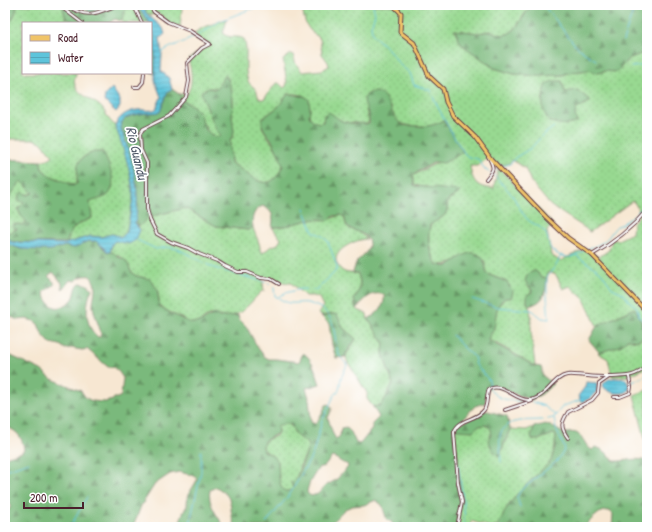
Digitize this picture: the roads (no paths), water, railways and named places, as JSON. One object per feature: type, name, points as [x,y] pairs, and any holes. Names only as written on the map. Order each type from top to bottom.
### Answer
[{"type":"main road","points":[[393,5],[401,13],[400,32],[414,43],[426,72],[430,78],[443,89],[446,102],[456,120],[478,140],[486,153],[507,177],[563,234],[592,255],[647,312]]},
{"type":"street","points":[[62,5],[65,10],[81,22]]},
{"type":"street","points":[[67,5],[80,12],[93,14],[117,5]]},
{"type":"street","points":[[132,5],[142,22]]},
{"type":"street","points":[[149,5],[154,12],[168,22],[190,31],[210,44],[202,48],[187,62],[190,81],[185,97],[169,116],[144,129],[140,134],[141,150],[147,162],[146,207],[150,220],[157,234],[171,242],[217,260],[225,266],[238,272],[247,272],[262,278],[271,279],[279,284]]},
{"type":"street","points":[[134,87],[139,87],[142,85],[144,74]]},
{"type":"street","points":[[486,153],[493,167],[491,173],[486,179]]},
{"type":"street","points":[[592,255],[603,249],[624,233],[647,210]]},
{"type":"street","points":[[506,410],[528,402],[546,392],[559,378],[564,376],[573,375],[598,378],[629,377],[639,373],[647,367]]},
{"type":"street","points":[[568,438],[562,426],[568,412],[592,400],[598,393],[599,384],[610,377]]},
{"type":"street","points":[[614,397],[619,397],[630,392],[629,377]]},
{"type":"street","points":[[457,527],[462,500],[458,483],[455,429],[461,423],[476,417],[484,410],[488,391],[491,388],[501,388],[524,400],[534,399]]},
{"type":"water","points":[[137,5],[142,5],[147,14],[163,28],[165,34],[160,38],[162,55],[161,71],[169,78],[172,89],[168,91],[160,112],[129,116],[122,122],[121,129],[129,152],[137,187],[137,211],[135,223],[140,230],[136,240],[129,244],[115,241],[112,244],[110,252],[108,252],[96,241],[88,241],[74,248],[65,246],[51,250],[21,249],[5,243],[5,239],[13,242],[65,244],[91,236],[101,237],[112,234],[122,237],[125,234],[128,227],[133,202],[133,191],[127,162],[115,126],[123,115],[130,112],[156,109],[161,97],[155,81],[155,38],[152,22],[149,22]]},
{"type":"water","points":[[112,88],[120,100],[120,107],[116,112],[104,101],[105,95]]},
{"type":"water","points":[[614,378],[626,379],[630,388],[627,392],[614,393],[607,390],[603,386],[604,382]]},
{"type":"water","points":[[586,382],[597,383],[597,391],[590,399],[581,402],[578,396],[585,387]]},
{"type":"waterway","name":"Rio Guandu","points":[[90,8],[100,5]]},
{"type":"waterway","points":[[198,35],[220,21],[261,5]]},
{"type":"waterway","points":[[373,5],[375,14],[371,26],[373,35],[389,50],[400,65],[410,73],[414,85],[430,90],[446,123],[465,154],[468,157],[479,160],[483,167],[496,177],[513,196],[527,219],[540,227],[546,233],[550,247],[554,252],[562,256],[569,257],[577,255],[584,250]]},
{"type":"waterway","points":[[542,5],[577,47],[596,60]]},
{"type":"waterway","points":[[623,41],[635,5]]},
{"type":"waterway","points":[[162,52],[194,37]]},
{"type":"waterway","points":[[631,67],[647,65]]},
{"type":"waterway","points":[[500,167],[510,164],[516,157],[531,148],[541,137],[555,126]]},
{"type":"waterway","points":[[493,173],[497,169]]},
{"type":"waterway","points":[[586,249],[596,246],[608,238],[617,226],[629,219],[647,203]]},
{"type":"waterway","points":[[278,297],[285,293],[301,289],[316,290],[337,269],[328,242],[324,237],[313,231],[304,208]]},
{"type":"waterway","points":[[137,240],[156,249],[167,247],[178,249],[214,268],[269,283],[274,288],[275,296],[285,302],[311,304],[320,308],[330,318],[333,325],[339,355],[347,365],[341,378],[339,390],[334,396],[322,421],[313,453],[309,461],[290,494],[266,523]]},
{"type":"waterway","points":[[472,299],[497,307],[532,310],[542,318],[549,319],[547,277],[557,264],[561,255]]},
{"type":"waterway","points":[[577,256],[601,272],[612,288],[623,293],[629,301],[637,307],[639,317],[645,323],[645,343],[647,351]]},
{"type":"waterway","points":[[452,335],[474,357],[476,365],[489,380],[490,388]]},
{"type":"waterway","points":[[630,383],[647,375]]},
{"type":"waterway","points":[[490,389],[497,396],[506,400],[525,401]]},
{"type":"waterway","points":[[520,507],[517,497],[520,491],[557,461],[565,449],[556,429],[554,417],[563,406],[581,400]]},
{"type":"waterway","points":[[532,402],[544,406],[555,415]]},
{"type":"waterway","points":[[501,462],[500,436],[502,430],[506,426],[516,422],[553,418]]},
{"type":"waterway","points":[[189,527],[201,472],[201,451]]},
{"type":"waterway","points":[[5,470],[29,462]]},
{"type":"waterway","points":[[458,463],[464,503],[464,527]]},
{"type":"waterway","points":[[70,527],[87,497]]}]
